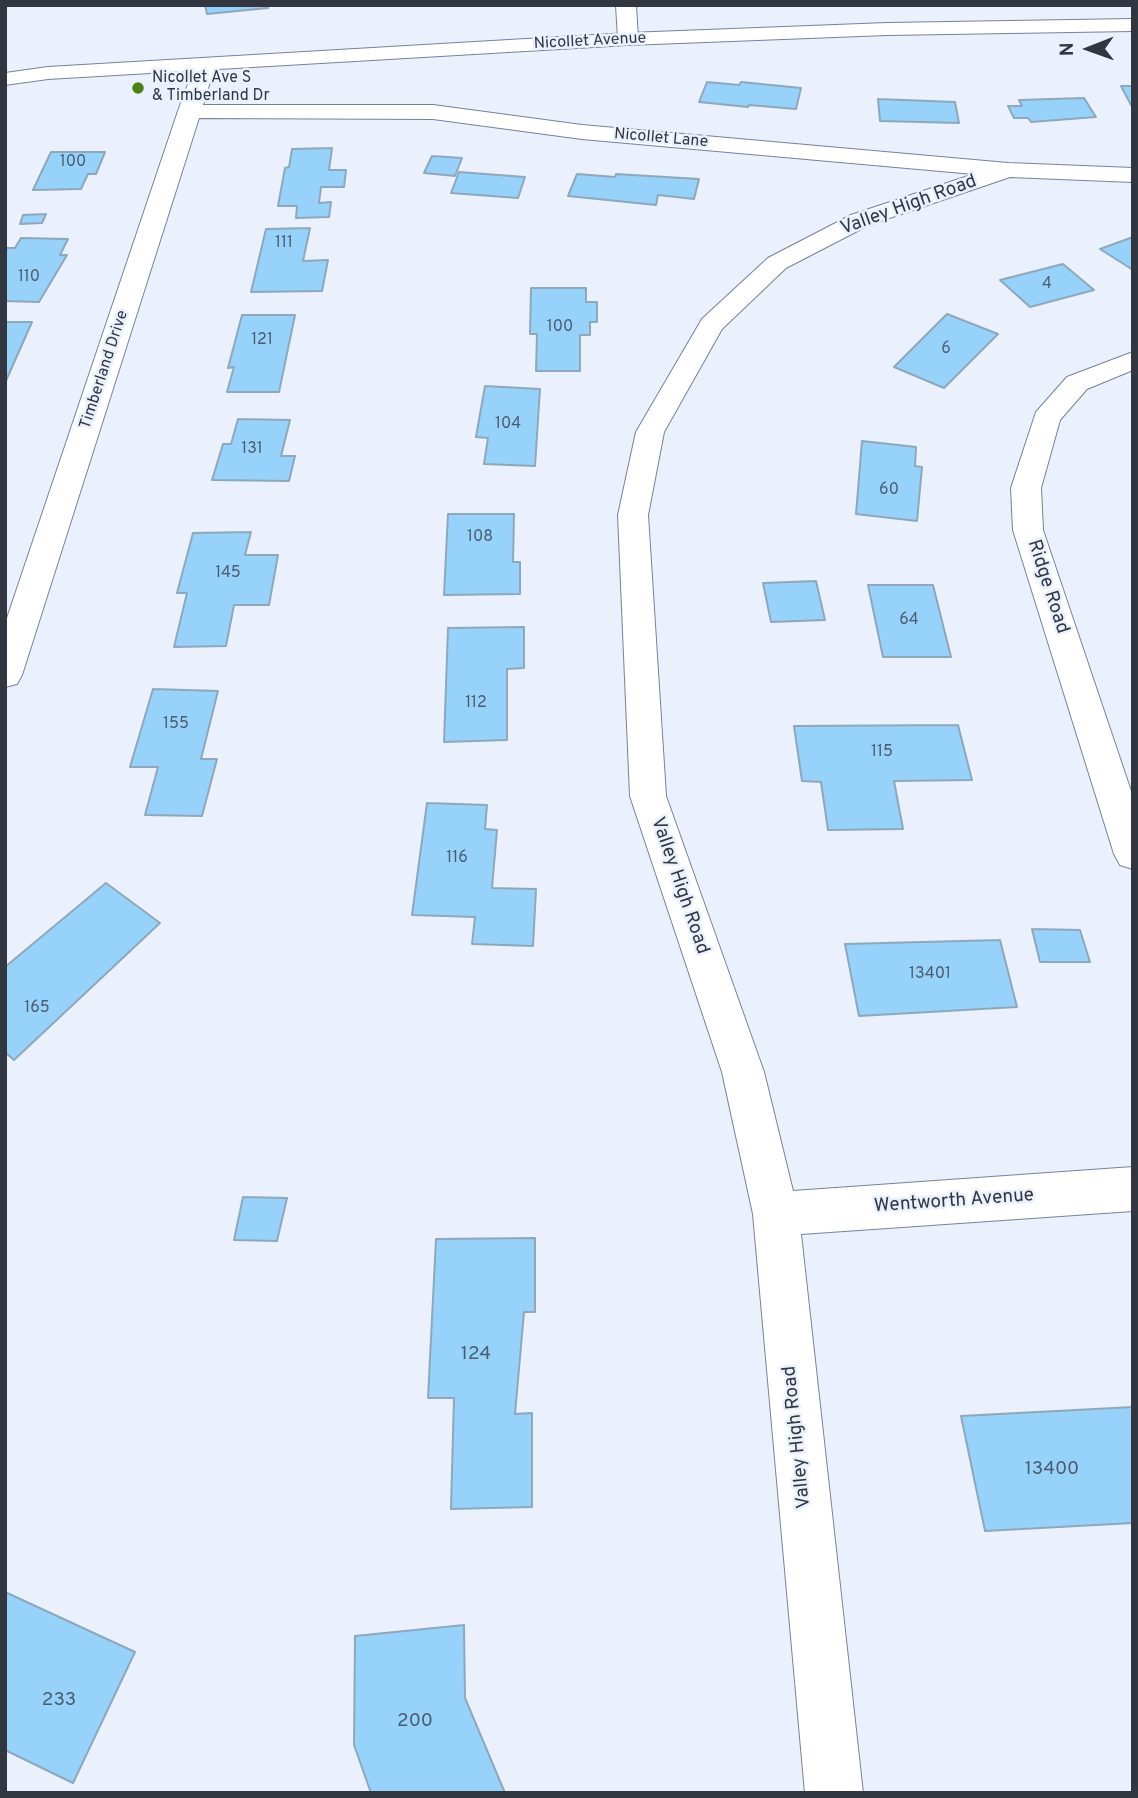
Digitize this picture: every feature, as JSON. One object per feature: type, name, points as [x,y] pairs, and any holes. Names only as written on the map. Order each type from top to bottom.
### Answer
[{"type":"street","points":[[626,5],[628,39]]},
{"type":"street","name":"Nicollet Avenue","points":[[5,79],[48,74],[628,39],[887,29],[1133,25]]},
{"type":"street","name":"Timberland Drive","points":[[5,675],[205,65]]},
{"type":"street","name":"Nicollet Avenue","points":[[5,70],[48,74]]},
{"type":"street","name":"Nicollet Lane","points":[[189,111],[433,112],[582,132],[1008,170],[1133,175]]},
{"type":"street","name":"Valley High Road","points":[[834,1793],[776,1214],[743,1072],[648,796],[633,515],[650,432],[712,325],[777,263],[860,220],[1008,170]]},
{"type":"street","name":"Ridge Road","points":[[1133,360],[1077,383],[1046,418],[1026,488],[1028,530],[1133,854]]},
{"type":"street","name":"Wentworth Avenue","points":[[776,1214],[1133,1189]]},
{"type":"building","points":[[205,5],[267,5],[268,8],[207,14]]},
{"type":"building","points":[[707,82],[739,85],[741,82],[801,88],[796,109],[748,107],[699,102]]},
{"type":"building","points":[[1121,86],[1133,86],[1133,105],[1131,105]]},
{"type":"building","points":[[1084,98],[1096,117],[1031,122],[1028,118],[1014,118],[1008,106],[1022,106],[1019,100]]},
{"type":"building","points":[[878,99],[955,102],[959,123],[880,121]]},
{"type":"building","points":[[332,148],[329,170],[346,170],[344,187],[321,187],[319,203],[331,202],[329,217],[296,218],[297,206],[278,206],[285,168],[289,167],[292,149]]},
{"type":"building","points":[[51,152],[105,152],[96,174],[88,174],[81,189],[33,190]]},
{"type":"building","points":[[432,156],[462,158],[455,176],[424,173]]},
{"type":"building","points":[[459,172],[525,177],[518,198],[451,193]]},
{"type":"building","points":[[577,174],[699,179],[694,199],[658,195],[656,205],[568,196]]},
{"type":"building","points":[[46,214],[42,223],[20,224],[23,215]]},
{"type":"building","points":[[310,228],[303,261],[328,260],[322,291],[251,292],[266,229]]},
{"type":"building","points":[[1133,237],[1133,270],[1100,249]]},
{"type":"building","points":[[21,238],[68,239],[60,255],[67,255],[39,302],[5,301],[5,248],[15,248]]},
{"type":"building","points":[[1063,264],[1094,290],[1030,307],[1000,280]]},
{"type":"building","points":[[531,288],[586,288],[586,302],[597,302],[597,322],[590,322],[590,335],[580,335],[580,371],[536,371],[537,334],[530,334]]},
{"type":"building","points":[[947,314],[998,334],[944,388],[894,367]]},
{"type":"building","points":[[242,315],[295,315],[279,392],[227,392],[234,367],[228,368]]},
{"type":"building","points":[[5,322],[32,322],[5,383]]},
{"type":"building","points":[[485,386],[540,389],[535,466],[484,464],[488,438],[476,437]]},
{"type":"building","points":[[238,419],[290,420],[281,456],[295,456],[289,481],[212,480],[223,444],[231,444]]},
{"type":"building","points":[[862,441],[916,447],[915,466],[922,467],[917,521],[856,514]]},
{"type":"building","points":[[448,514],[514,514],[513,562],[520,562],[520,594],[444,595]]},
{"type":"building","points":[[251,532],[245,555],[278,555],[269,605],[234,605],[226,646],[174,647],[187,593],[177,593],[193,533]]},
{"type":"building","points":[[816,581],[825,620],[771,622],[763,583]]},
{"type":"building","points":[[868,585],[933,585],[951,657],[883,657]]},
{"type":"building","points":[[524,627],[524,668],[507,669],[507,740],[444,742],[448,628]]},
{"type":"building","points":[[153,689],[218,691],[201,759],[217,759],[202,816],[145,815],[158,767],[130,767]]},
{"type":"building","points":[[958,725],[972,780],[894,781],[903,829],[828,830],[821,782],[802,781],[794,726]]},
{"type":"building","points":[[427,803],[487,805],[485,829],[497,830],[492,888],[536,889],[533,946],[472,944],[475,917],[412,915]]},
{"type":"building","points":[[106,883],[160,923],[14,1060],[5,1052],[5,967]]},
{"type":"building","points":[[1032,929],[1080,930],[1090,962],[1040,962]]},
{"type":"building","points":[[1000,940],[1017,1007],[859,1016],[845,944]]},
{"type":"building","points":[[243,1197],[287,1198],[277,1241],[234,1240]]},
{"type":"building","points":[[535,1238],[535,1312],[524,1312],[515,1414],[532,1413],[532,1507],[451,1509],[454,1398],[428,1398],[436,1239]]},
{"type":"building","points":[[1133,1407],[1133,1523],[985,1531],[961,1416]]},
{"type":"building","points":[[5,1592],[135,1652],[73,1783],[5,1750]]},
{"type":"building","points":[[464,1625],[465,1698],[505,1793],[371,1793],[354,1745],[355,1636]]},
{"type":"place","name":"Nicollet Ave S & Timberland Dr","points":[[138,88]]}]
